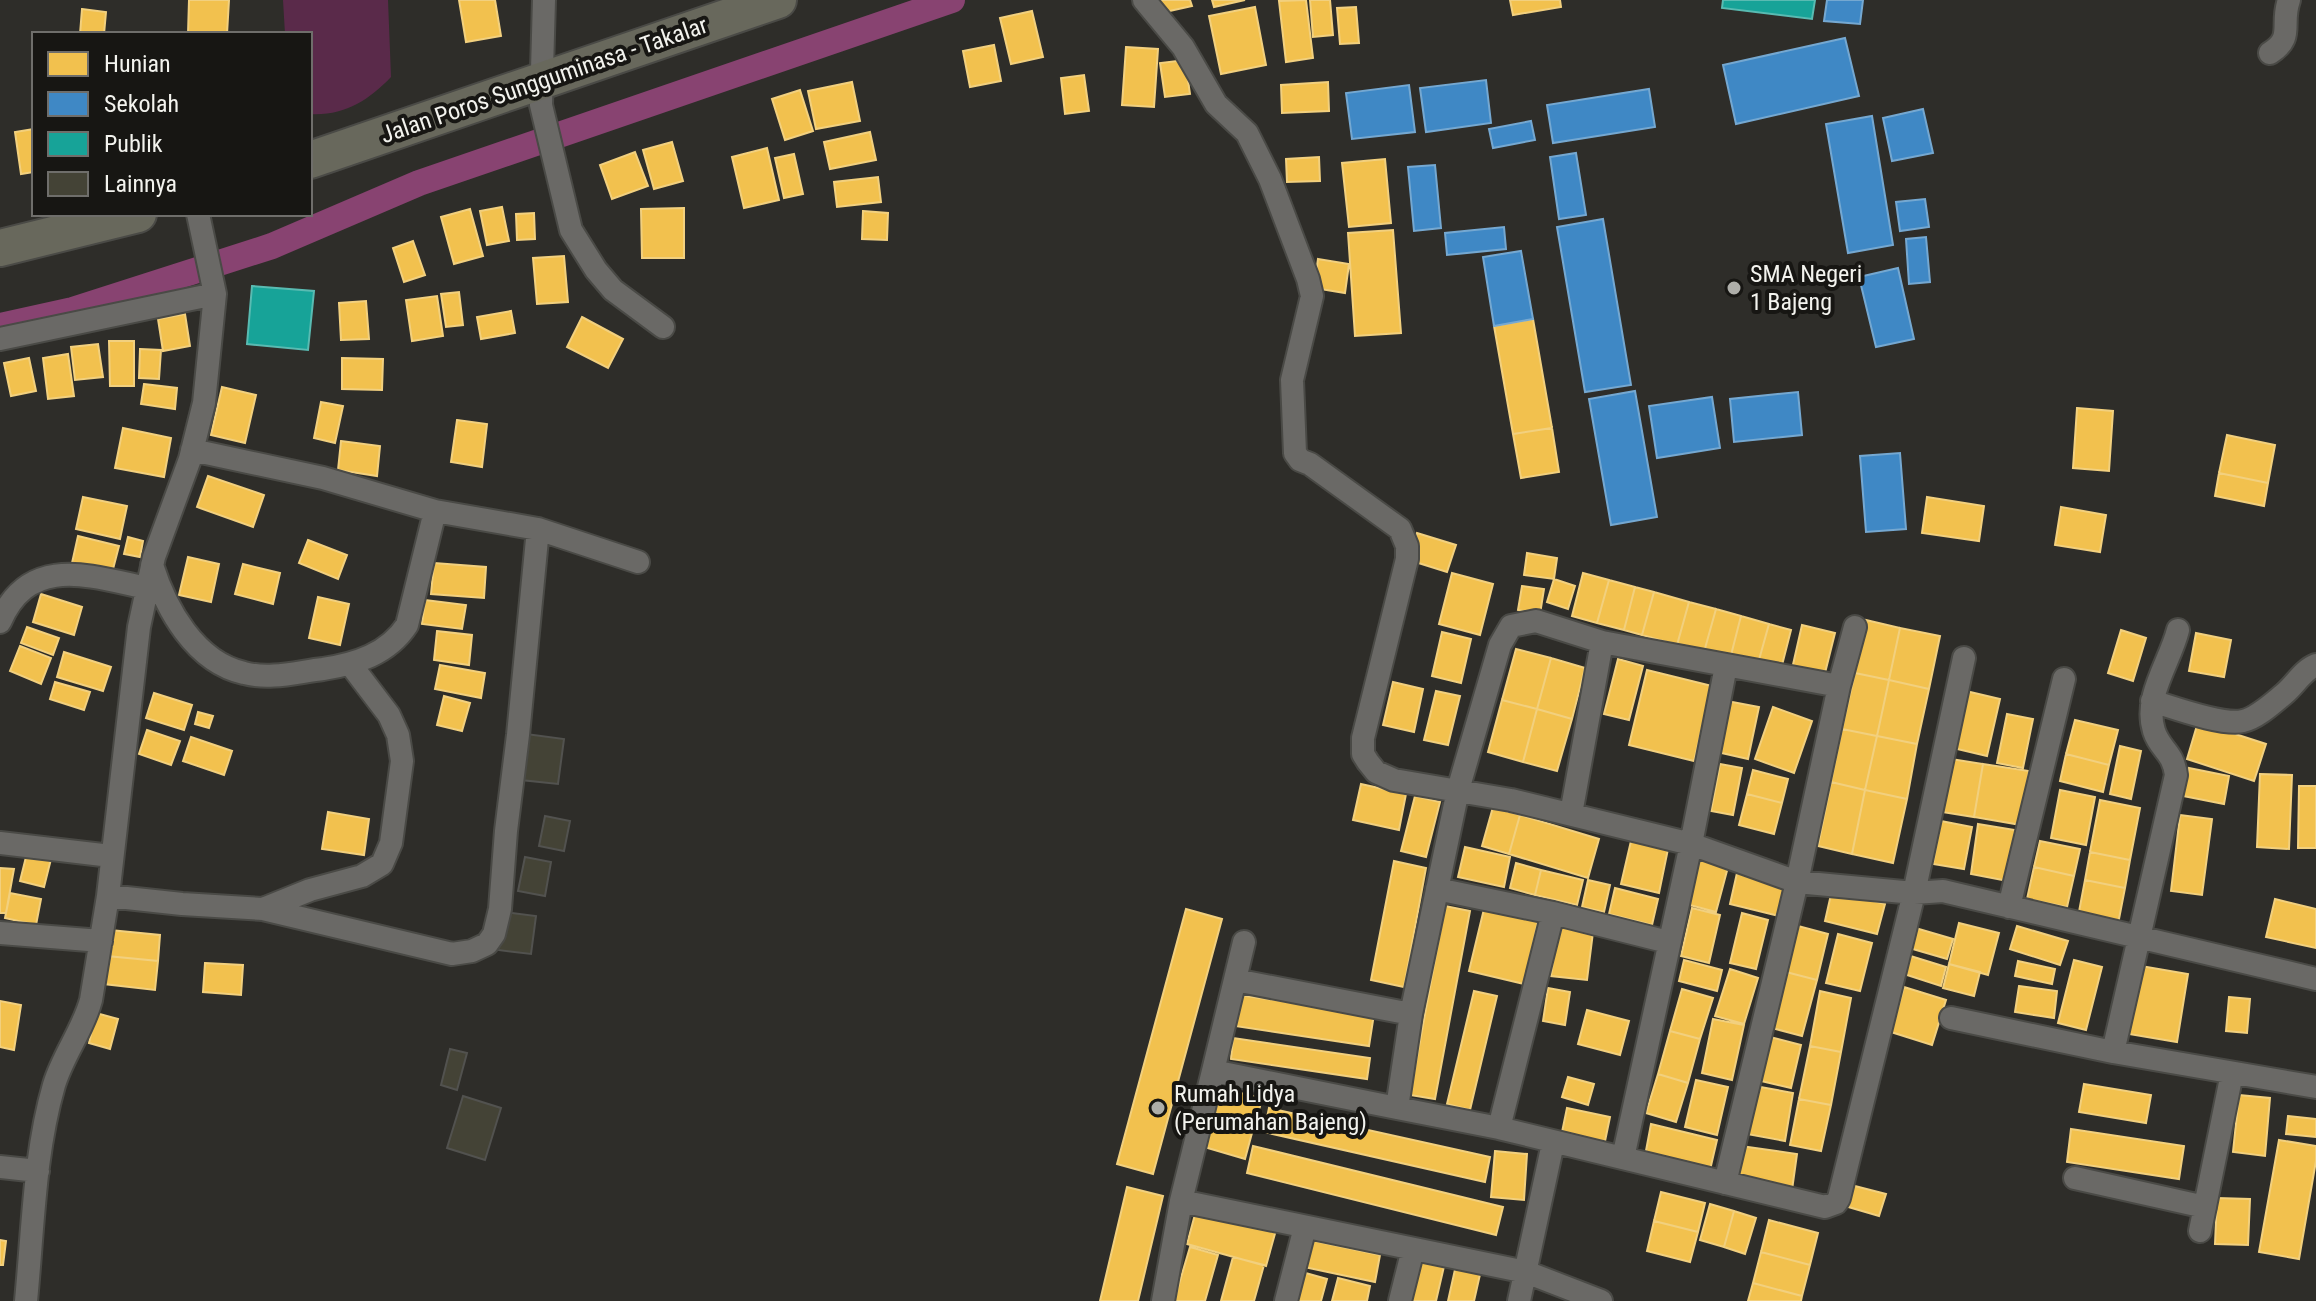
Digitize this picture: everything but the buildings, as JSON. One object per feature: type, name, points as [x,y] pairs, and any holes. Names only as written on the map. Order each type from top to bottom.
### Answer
[{"type":"highway","name":"Jalan Poros Sungguminasa - Takalar","points":[[312,159],[541,93],[778,0]]},
{"type":"highway","points":[[0,248],[130,216]]},
{"type":"street","points":[[544,0],[541,93],[552,159],[571,230],[596,270],[613,290],[663,327]]},
{"type":"street","points":[[1144,0],[1183,47],[1216,104],[1247,133],[1270,179],[1308,279],[1312,296],[1292,380],[1295,453],[1300,460],[1384,515],[1405,537],[1407,559],[1363,738],[1363,754],[1376,772],[1394,780],[1571,814],[1691,844],[1797,882],[1914,893],[1943,891],[2316,979]]},
{"type":"street","points":[[2270,53],[2283,45],[2286,36],[2285,11],[2289,0]]},
{"type":"street","points":[[26,1301],[45,1120],[54,1083],[87,1017],[101,941],[139,627],[152,564],[192,450],[204,403],[214,286],[200,219]]},
{"type":"street","points":[[0,339],[214,286]]},
{"type":"street","points":[[192,450],[323,478],[435,511],[538,529],[638,562]]},
{"type":"street","points":[[152,564],[170,610],[190,636],[219,664],[244,673],[272,676],[351,665],[384,649],[398,638],[407,625],[435,511]]},
{"type":"street","points":[[108,896],[263,909],[452,954],[472,951],[487,944],[494,934],[500,909],[538,529]]},
{"type":"street","points":[[0,622],[8,603],[22,588],[65,573],[147,588]]},
{"type":"street","points":[[1397,1108],[1411,1014],[1458,790],[1500,645],[1511,626],[1536,621],[1602,642],[1839,686]]},
{"type":"street","points":[[1725,1183],[1855,627]]},
{"type":"street","points":[[2113,1052],[2176,775],[2174,761],[2154,733],[2152,701],[2178,630]]},
{"type":"street","points":[[1571,814],[1602,642]]},
{"type":"street","points":[[1213,1071],[1499,1128],[1815,1206],[1825,1207],[1836,1203],[1914,893],[1964,658]]},
{"type":"street","points":[[263,909],[310,890],[362,876],[382,864],[391,843],[402,761],[398,735],[389,715],[351,665]]},
{"type":"street","points":[[2152,701],[2215,720],[2242,722],[2267,707],[2316,665]]},
{"type":"street","points":[[1623,1158],[1726,666]]},
{"type":"street","points":[[2009,907],[2064,679]]},
{"type":"street","points":[[0,843],[111,856]]},
{"type":"street","points":[[1437,889],[1553,913],[1668,942]]},
{"type":"street","points":[[1499,1128],[1553,913]]},
{"type":"street","points":[[0,933],[101,941]]},
{"type":"street","points":[[1163,1301],[1181,1201],[1244,942]]},
{"type":"street","points":[[1235,980],[1411,1014]]},
{"type":"street","points":[[1951,1018],[2113,1052],[2316,1087]]},
{"type":"street","points":[[2200,1231],[2232,1073]]},
{"type":"street","points":[[1519,1301],[1553,1143]]},
{"type":"street","points":[[0,1167],[38,1171]]},
{"type":"street","points":[[2075,1178],[2205,1207]]},
{"type":"street","points":[[1181,1201],[1526,1272],[1601,1301]]},
{"type":"street","points":[[1286,1301],[1305,1227]]},
{"type":"street","points":[[1400,1301],[1413,1249]]},
{"type":"shaded area","points":[[283,0],[388,0],[391,77],[373,93],[345,110],[312,114],[312,32],[285,32]]},
{"type":"waterway","points":[[0,326],[73,310],[272,246],[419,183],[952,0]]},
{"type":"place","name":"SMA Negeri 1 Bajeng","points":[[1734,288]]},
{"type":"place","name":"Rumah Lidya (Perumahan Bajeng)","points":[[1158,1108]]}]
